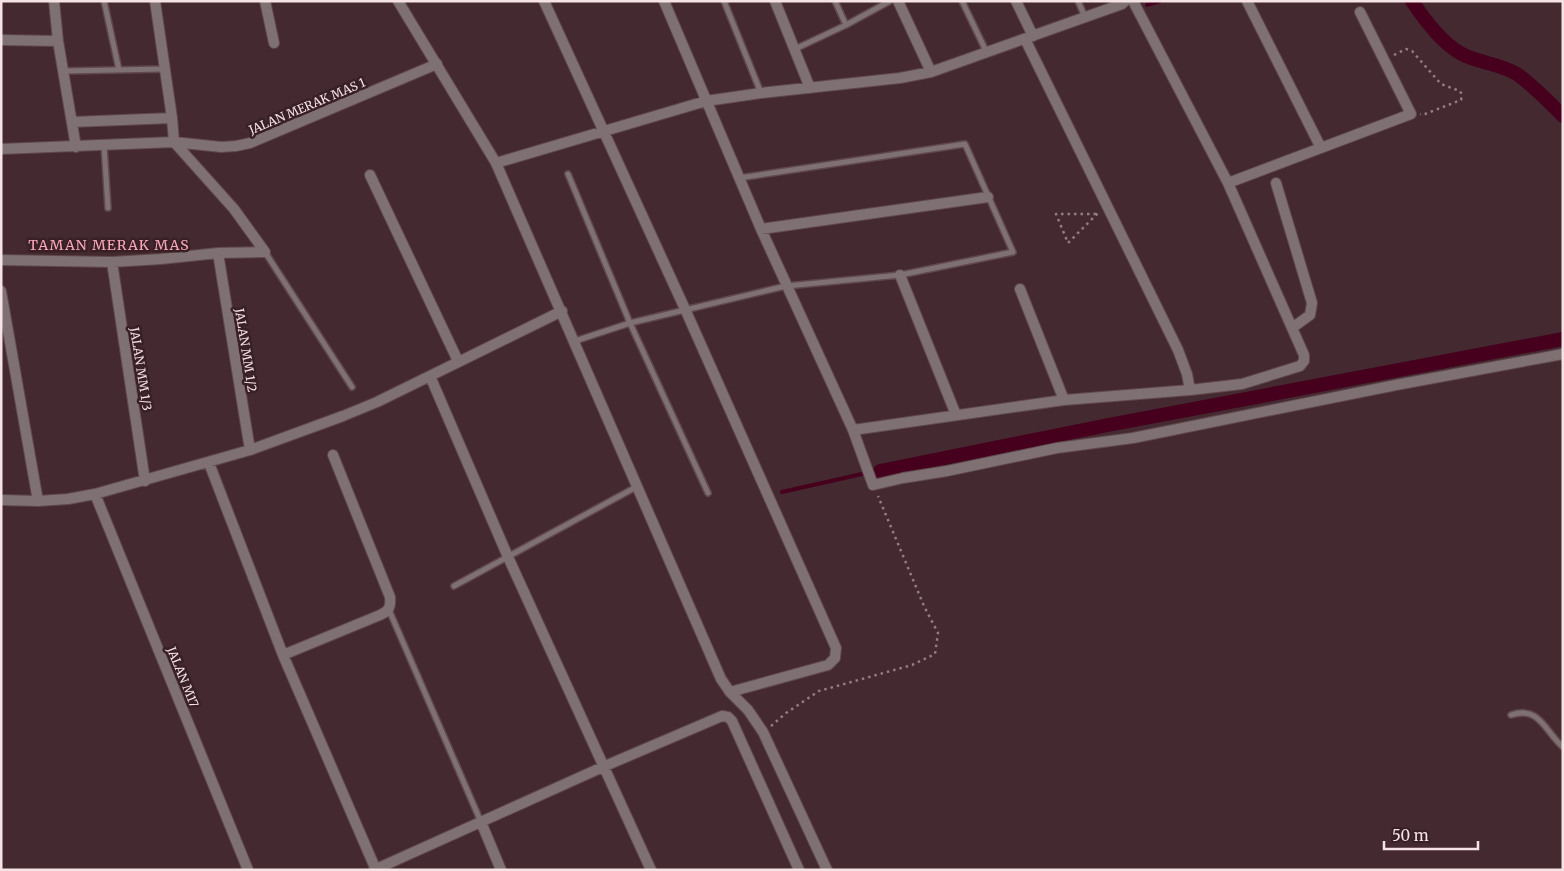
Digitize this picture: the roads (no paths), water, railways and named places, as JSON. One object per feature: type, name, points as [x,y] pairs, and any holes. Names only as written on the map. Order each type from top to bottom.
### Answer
[{"type":"street","points":[[54,1],[58,40],[76,146]]},
{"type":"street","points":[[155,1],[174,142],[234,209],[265,252]]},
{"type":"street","points":[[265,1],[274,43]]},
{"type":"street","points":[[398,1],[438,64],[496,163],[721,679],[730,692],[748,710],[763,732],[827,870]]},
{"type":"street","points":[[544,1],[685,309],[836,648],[835,658],[828,665],[730,692]]},
{"type":"street","points":[[664,1],[786,286],[853,430],[873,485],[1058,448],[1133,438],[1396,385],[1466,374],[1563,354]]},
{"type":"street","points":[[775,1],[810,88]]},
{"type":"street","points":[[898,1],[931,72]]},
{"type":"street","points":[[1016,1],[1029,38],[1178,350],[1187,374],[1190,390]]},
{"type":"street","points":[[496,163],[706,101],[900,78],[931,72],[987,54],[1122,4],[1125,1]]},
{"type":"street","points":[[853,430],[1064,400],[1242,384],[1300,366],[1304,361],[1304,355],[1228,183],[1133,1]]},
{"type":"street","points":[[1247,1],[1321,148]]},
{"type":"street","points":[[1228,183],[1411,114],[1360,12]]},
{"type":"street","points":[[1,40],[58,40]]},
{"type":"street","name":"JALAN MERAK MAS 1","points":[[1,148],[174,142],[221,147],[236,146],[250,143],[438,64]]},
{"type":"street","points":[[72,122],[172,118]]},
{"type":"street","points":[[370,175],[458,361]]},
{"type":"street","points":[[1276,183],[1312,303],[1310,315],[1292,328]]},
{"type":"street","points":[[761,229],[988,197]]},
{"type":"street","points":[[1,260],[112,262],[218,253],[265,252]]},
{"type":"street","name":"JALAN MM 1/2","points":[[218,253],[250,450]]},
{"type":"street","name":"JALAN MM 1/3","points":[[112,262],[145,481]]},
{"type":"street","points":[[900,275],[956,415]]},
{"type":"street","points":[[1020,289],[1064,400]]},
{"type":"street","points":[[1,291],[38,501]]},
{"type":"street","points":[[1,500],[38,501],[68,499],[95,494],[250,450],[343,416],[430,376],[562,311]]},
{"type":"street","points":[[430,376],[508,557],[651,870]]},
{"type":"street","points":[[283,655],[389,610],[390,598],[333,455]]},
{"type":"street","points":[[209,463],[283,655],[375,870],[605,766],[722,716],[728,717],[799,870]]},
{"type":"street","name":"JALAN M17","points":[[95,494],[248,870]]},
{"type":"street","points":[[481,822],[501,870]]},
{"type":"lane","points":[[104,1],[119,70]]},
{"type":"lane","points":[[724,1],[761,93]]},
{"type":"lane","points":[[835,1],[846,25]]},
{"type":"lane","points":[[795,49],[846,25],[890,1]]},
{"type":"lane","points":[[962,1],[987,54]]},
{"type":"lane","points":[[1078,1],[1085,17]]},
{"type":"lane","points":[[63,71],[165,69]]},
{"type":"lane","points":[[575,341],[630,323],[786,286],[900,275],[1013,252],[966,144],[739,178]]},
{"type":"lane","points":[[104,145],[108,208]]},
{"type":"lane","points":[[568,174],[630,323],[708,493]]},
{"type":"lane","points":[[265,252],[352,387]]},
{"type":"lane","points":[[454,586],[638,486]]},
{"type":"lane","points":[[389,610],[481,822]]},
{"type":"lane","points":[[1511,715],[1519,712],[1534,714],[1563,747]]},
{"type":"waterway","points":[[1147,5],[1160,1]]},
{"type":"waterway","points":[[1412,1],[1429,24],[1450,46],[1466,56],[1517,74],[1563,116]]},
{"type":"waterway","points":[[880,471],[1108,425],[1563,339]]},
{"type":"waterway","points":[[782,492],[862,474]]},
{"type":"district","name":"TAMAN MERAK MAS","points":[[109,245]]}]
